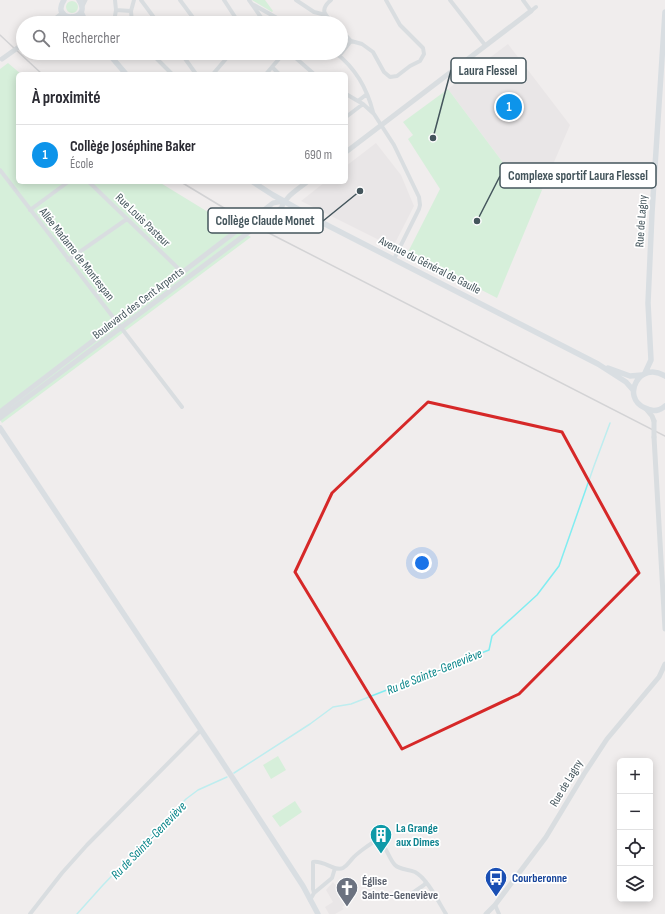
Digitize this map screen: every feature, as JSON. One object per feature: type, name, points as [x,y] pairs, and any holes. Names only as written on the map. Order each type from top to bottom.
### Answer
[{"type":"main road","points":[[79,0],[84,16]]},
{"type":"main road","points":[[62,1],[63,13],[67,16]]},
{"type":"main road","points":[[77,16],[81,9]]},
{"type":"main road","name":"Rue de Lagny","points":[[659,373],[651,360],[648,296],[665,12]]},
{"type":"main road","points":[[114,60],[124,72]]},
{"type":"main road","name":"Avenue du Général de Gaulle","points":[[256,184],[321,222],[598,364],[626,382],[634,390]]},
{"type":"main road","name":"Rue de Lagny","points":[[634,390],[636,381],[643,374],[651,360]]},
{"type":"main road","name":"Avenue du Général de Gaulle","points":[[598,364],[630,376],[649,372],[659,373]]},
{"type":"main road","points":[[659,373],[665,376]]},
{"type":"main road","points":[[634,390],[634,396],[641,407],[653,411],[663,408]]},
{"type":"main road","points":[[0,428],[201,730],[303,886],[318,914]]},
{"type":"street","points":[[81,9],[85,0]]},
{"type":"street","points":[[115,0],[115,16]]},
{"type":"street","points":[[131,16],[131,11],[134,0]]},
{"type":"street","points":[[141,0],[153,16]]},
{"type":"street","points":[[180,0],[192,16]]},
{"type":"street","points":[[224,0],[234,16]]},
{"type":"street","points":[[296,0],[314,12],[326,15]]},
{"type":"street","points":[[326,15],[324,12],[325,6],[331,0]]},
{"type":"street","points":[[348,38],[351,41],[362,44],[372,52],[384,72],[390,77],[396,76],[420,61],[424,54],[423,48],[400,25],[386,0]]},
{"type":"street","points":[[450,0],[485,46]]},
{"type":"street","points":[[523,0],[531,11]]},
{"type":"street","points":[[251,2],[260,16]]},
{"type":"street","points":[[251,2],[271,16]]},
{"type":"street","points":[[348,150],[536,7]]},
{"type":"street","points":[[116,10],[131,11]]},
{"type":"street","points":[[59,16],[63,13]]},
{"type":"street","points":[[348,44],[351,41]]},
{"type":"street","points":[[1,60],[16,49]]},
{"type":"street","points":[[158,60],[170,72]]},
{"type":"street","points":[[186,60],[195,72]]},
{"type":"street","points":[[215,72],[225,60]]},
{"type":"street","points":[[268,72],[278,60]]},
{"type":"street","points":[[298,60],[312,72]]},
{"type":"street","points":[[343,60],[356,74],[367,94],[374,114],[394,145],[417,191],[420,201],[419,209],[394,259]]},
{"type":"street","points":[[272,67],[277,72]]},
{"type":"street","points":[[358,101],[367,94]]},
{"type":"street","points":[[348,95],[363,104],[374,114]]},
{"type":"street","points":[[348,115],[363,104]]},
{"type":"street","name":"Allée Madame de Montespan","points":[[0,170],[182,407]]},
{"type":"street","points":[[30,210],[65,184]]},
{"type":"street","name":"Rue Louis Pasteur","points":[[91,184],[183,273]]},
{"type":"street","name":"Boulevard des Cent Arpents","points":[[0,412],[273,204],[284,201],[305,184]]},
{"type":"street","name":"Boulevard des Cent Arpents","points":[[0,418],[281,208],[284,201]]},
{"type":"street","points":[[68,260],[127,219]]},
{"type":"street","points":[[654,421],[663,408]]},
{"type":"street","points":[[647,410],[654,421],[665,629]]},
{"type":"street","name":"Rue de Lagny","points":[[486,914],[546,837],[607,739],[659,677],[665,664]]},
{"type":"street","points":[[30,914],[71,862],[201,730]]},
{"type":"street","points":[[314,893],[313,862],[321,862],[339,869],[345,867],[351,859],[371,843],[377,841],[383,844],[395,865],[399,868],[416,872],[426,882],[446,914]]},
{"type":"street","points":[[310,900],[314,893],[332,878],[335,868]]},
{"type":"street","points":[[411,894],[426,882]]},
{"type":"street","points":[[494,905],[499,914]]},
{"type":"highlighted area","points":[[428,402],[562,432],[639,573],[519,694],[402,749],[295,572],[332,493]]},
{"type":"shaded area","points":[[508,44],[570,125],[542,190],[516,180],[448,89]]},
{"type":"shaded area","points":[[376,143],[401,175],[414,206],[393,247],[301,201],[322,184],[348,184],[348,164]]},
{"type":"shaded area","points":[[333,882],[343,895],[341,898],[345,905],[342,907],[344,909],[335,914],[329,914],[325,907],[333,902],[326,890]]},
{"type":"green space","points":[[252,0],[265,0],[273,11],[272,12]]},
{"type":"green space","points":[[74,1],[77,2],[77,12],[70,13],[67,12],[66,5],[67,2]]},
{"type":"green space","points":[[8,63],[19,72],[16,72],[16,184],[162,184],[251,237],[2,423],[0,420],[0,69]]},
{"type":"green space","points":[[448,89],[516,180],[542,190],[497,298],[408,252],[440,189],[408,139],[413,135],[403,122]]},
{"type":"green space","points":[[278,756],[286,770],[271,779],[263,765]]},
{"type":"green space","points":[[295,801],[302,812],[280,827],[272,816]]},
{"type":"waterway","name":"Ru de Sainte-Geneviève","points":[[234,773],[310,724],[333,707],[351,704],[489,650],[492,636],[537,595],[559,566],[610,423]]},
{"type":"waterway","name":"Ru de Sainte-Geneviève","points":[[77,914],[186,799],[198,790],[227,777]]},
{"type":"railway","points":[[0,35],[16,50]]},
{"type":"railway","points":[[27,60],[40,72]]},
{"type":"railway","points":[[184,184],[261,229],[665,436]]},
{"type":"place","name":"Collège Joséphine Baker","points":[[509,107]]},
{"type":"place","name":"Laura Flessel","points":[[433,138]]},
{"type":"place","name":"Collège Claude Monet","points":[[360,191]]},
{"type":"place","name":"Complexe sportif Laura Flessel","points":[[477,221]]},
{"type":"place","name":"La Grange aux Dimes","points":[[381,854]]},
{"type":"place","name":"Courberonne","points":[[496,898]]},
{"type":"place","name":"Église Sainte-Geneviève","points":[[347,908]]}]
